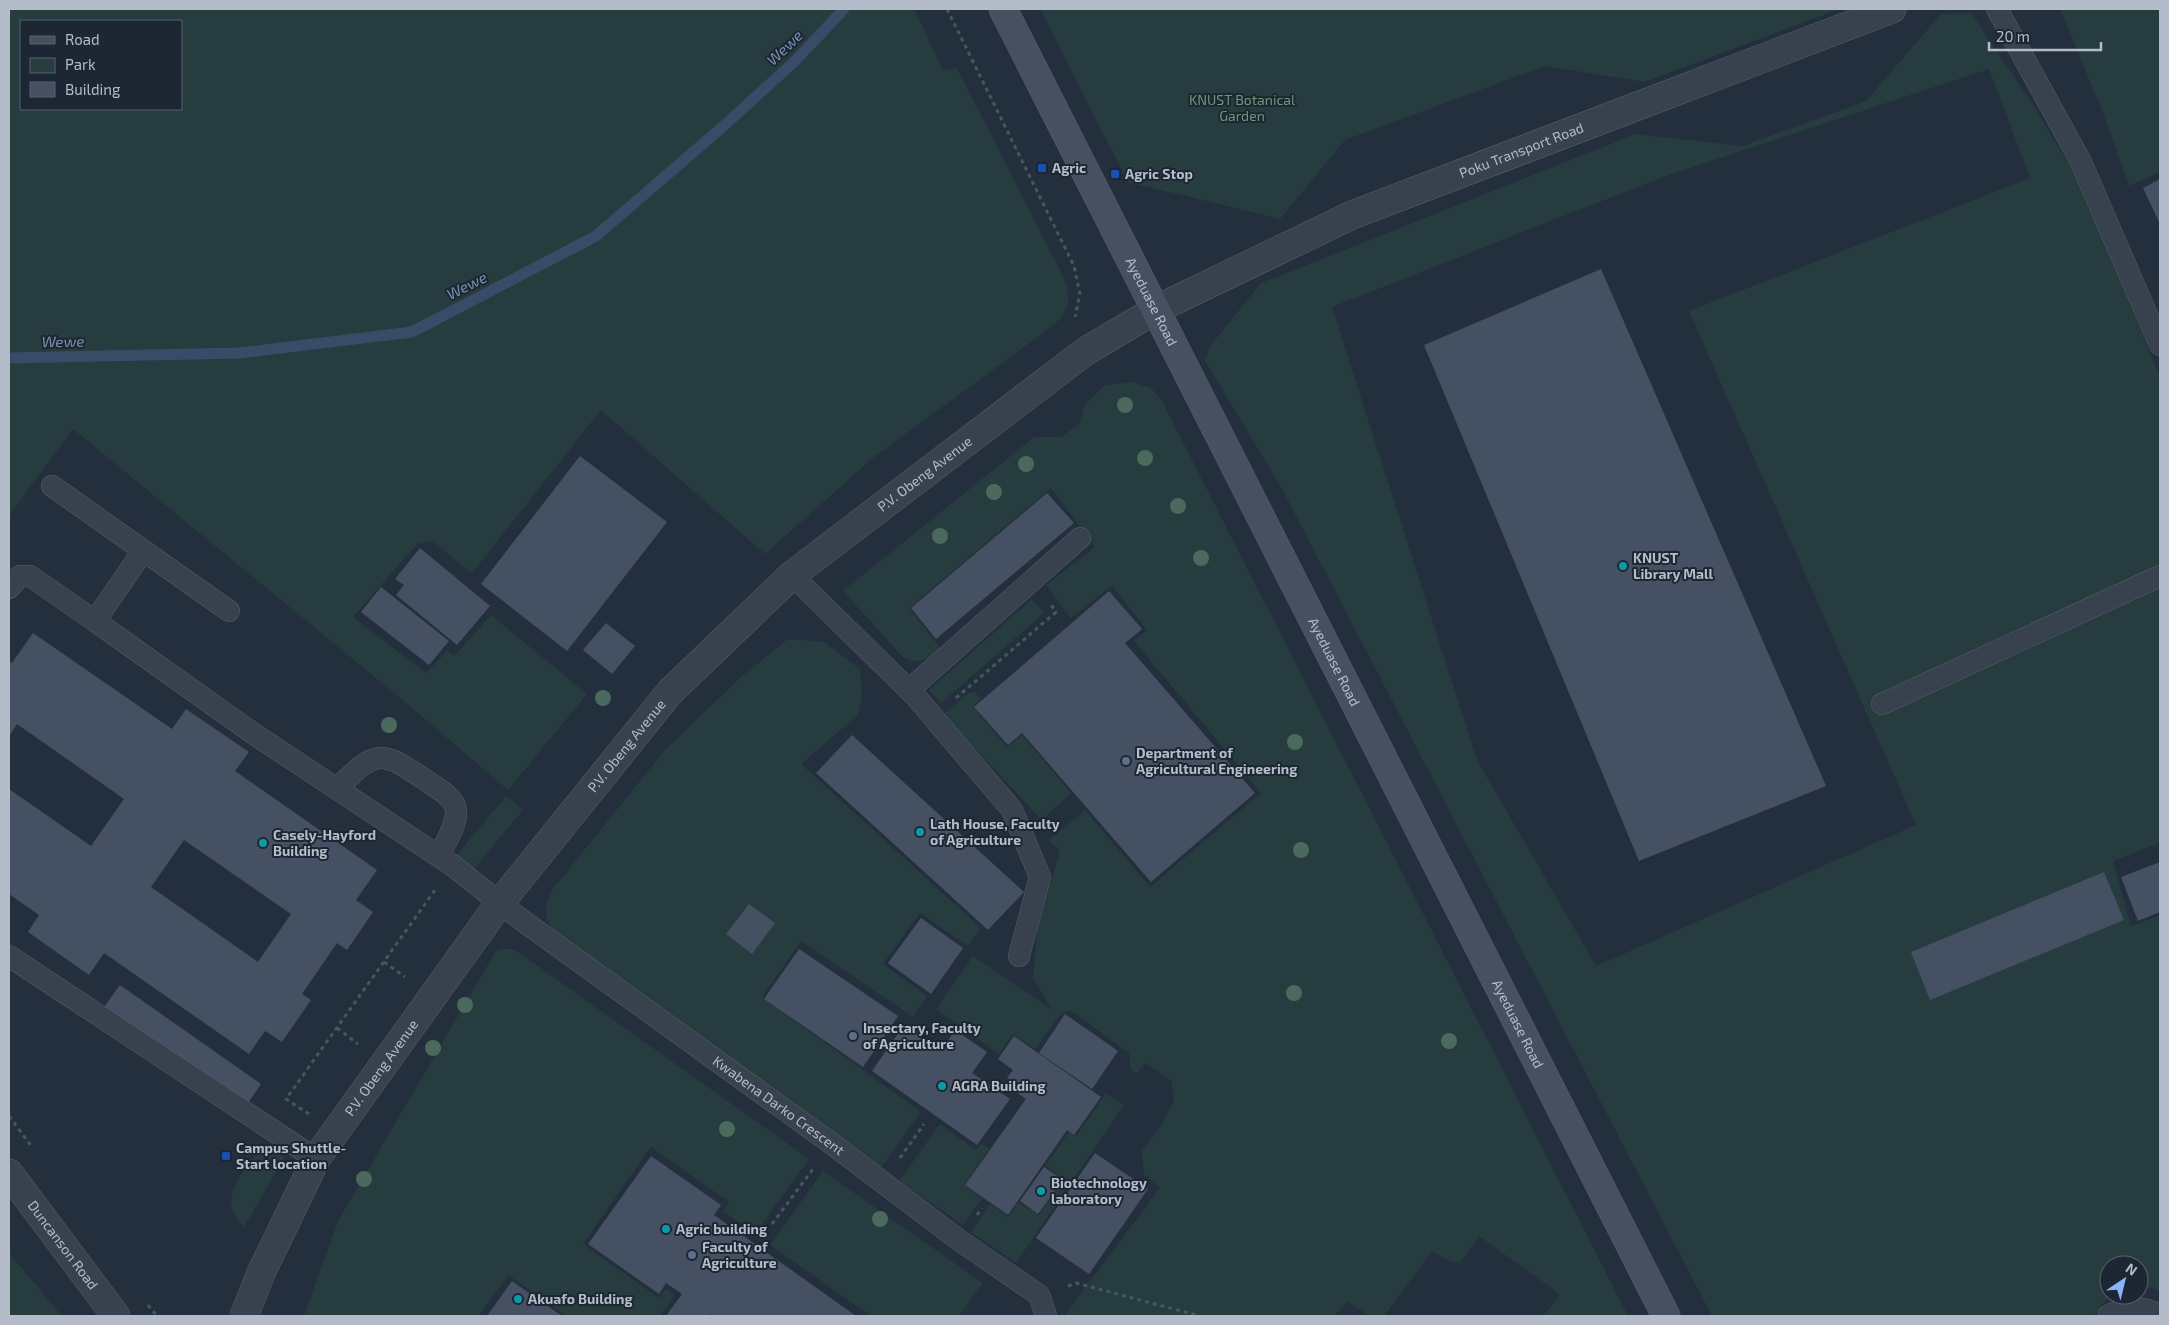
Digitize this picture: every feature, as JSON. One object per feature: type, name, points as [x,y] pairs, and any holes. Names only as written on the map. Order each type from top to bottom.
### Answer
[{"type":"street","name":"Ayeduase Road","points":[[1003,9],[1157,309],[1666,1316]]},
{"type":"street","name":"Poku Transport Road","points":[[1157,309],[1352,215],[1892,9]]},
{"type":"street","name":"P.V. Obeng Avenue","points":[[244,1316],[261,1273],[316,1158],[499,904],[670,692],[792,575],[1086,351],[1157,309]]},
{"type":"street","name":"Duncanson Road","points":[[9,1173],[116,1316]]},
{"type":"lane","points":[[1997,9],[2081,162],[2160,345]]},
{"type":"lane","points":[[52,486],[229,612]]},
{"type":"lane","points":[[908,690],[1080,538]]},
{"type":"lane","points":[[95,621],[143,551]]},
{"type":"lane","points":[[792,575],[908,690],[1012,810],[1040,877],[1019,956]]},
{"type":"lane","name":"Kwabena Darko Crescent","points":[[9,588],[20,576],[30,576],[254,734],[446,861],[499,904],[832,1144],[959,1240],[1039,1295]]},
{"type":"lane","points":[[1882,704],[2160,576]]},
{"type":"lane","points":[[337,789],[356,769],[370,760],[385,757],[442,791],[455,805],[455,818],[446,861]]},
{"type":"lane","points":[[9,956],[316,1158]]},
{"type":"lane","points":[[1039,1295],[1046,1316]]},
{"type":"lane","points":[[2108,1316],[2122,1308],[2143,1308],[2160,1314]]},
{"type":"path","points":[[948,9],[1074,266],[1080,294],[1075,321],[1086,351]]},
{"type":"path","points":[[933,718],[1056,612],[1032,581]]},
{"type":"path","points":[[314,1118],[286,1099],[384,962],[446,861]]},
{"type":"path","points":[[384,962],[406,978]]},
{"type":"path","points":[[336,1028],[361,1045]]},
{"type":"path","points":[[882,1183],[924,1124]]},
{"type":"path","points":[[772,1224],[832,1144]]},
{"type":"path","points":[[1039,1295],[1076,1283],[1200,1316]]},
{"type":"green space","points":[[9,9],[914,9],[943,70],[957,68],[1062,274],[1068,295],[1064,313],[1054,325],[874,457],[765,554],[601,410],[472,573],[432,541],[417,544],[353,617],[426,673],[447,651],[454,656],[491,615],[587,694],[508,790],[405,702],[73,429],[9,516]]},
{"type":"green space","name":"KNUST Botanical Garden","points":[[1040,9],[1839,9],[1645,82],[1545,66],[1345,140],[1280,219],[1128,182]]},
{"type":"green space","points":[[2060,9],[2160,9],[2160,172],[2129,186],[2104,115]]},
{"type":"green space","points":[[1971,13],[2037,111],[2083,188],[2160,377],[2160,843],[2113,861],[2131,926],[2160,915],[2160,1292],[2149,1287],[2149,1255],[2099,1255],[2099,1305],[2102,1305],[2094,1316],[1712,1316],[1281,487],[1205,361],[1210,346],[1261,283],[1636,134],[1742,146],[1866,101],[1941,14]],"holes":[[[1989,69],[2030,178],[1689,311],[1916,825],[1596,966],[1477,760],[1332,307],[1663,177]]]},
{"type":"green space","points":[[1132,382],[1151,388],[1161,399],[1628,1316],[1543,1316],[1560,1294],[1479,1236],[1460,1263],[1451,1262],[1432,1251],[1384,1316],[1369,1316],[1347,1301],[1335,1316],[1064,1316],[1160,1188],[1144,1174],[1142,1151],[1163,1123],[1174,1101],[1172,1081],[1145,1063],[1137,1074],[1131,1070],[1129,1053],[1070,1010],[1061,1014],[1035,1049],[1013,1034],[999,1054],[936,1009],[973,956],[1051,1009],[1033,978],[1038,925],[1060,851],[1049,840],[1085,810],[1150,887],[1261,793],[1134,641],[1147,630],[1112,586],[1071,618],[1046,585],[1095,547],[1051,488],[909,608],[941,649],[927,659],[913,661],[902,656],[843,591],[1034,437],[1061,437],[1080,423],[1085,404],[1105,385]]},
{"type":"green space","points":[[1032,599],[1044,613],[941,703],[929,690]]},
{"type":"green space","points":[[788,639],[824,642],[860,669],[862,696],[858,715],[801,764],[981,928],[968,946],[920,913],[883,964],[927,996],[913,1017],[801,941],[762,997],[921,1112],[880,1169],[551,928],[546,914],[546,904],[552,890],[665,750],[741,677]]},
{"type":"green space","points":[[970,692],[975,692],[981,699],[973,707],[1007,747],[1022,735],[1071,793],[1042,820],[943,715]]},
{"type":"green space","points":[[506,796],[523,810],[473,870],[455,857]]},
{"type":"green space","points":[[512,949],[521,954],[809,1159],[755,1234],[723,1211],[729,1202],[651,1147],[583,1244],[659,1298],[666,1289],[675,1295],[660,1316],[566,1316],[508,1275],[479,1316],[304,1316],[338,1221],[496,951]]},
{"type":"green space","points":[[1106,1093],[1124,1105],[1016,1263],[971,1232],[990,1204],[1008,1217],[1018,1202],[1039,1215],[1064,1179],[1045,1166],[1069,1132],[1076,1136]]},
{"type":"green space","points":[[940,1124],[976,1150],[981,1143],[989,1149],[964,1185],[982,1199],[963,1225],[899,1181]]},
{"type":"green space","points":[[265,1150],[276,1151],[285,1157],[244,1227],[234,1213],[231,1200],[232,1193],[238,1179],[248,1164],[255,1156]]},
{"type":"green space","points":[[823,1171],[983,1283],[959,1316],[871,1316],[770,1245]]},
{"type":"green space","points":[[9,1253],[62,1316],[9,1316]]},
{"type":"building","points":[[2160,179],[2160,221],[2159,222],[2143,188]]},
{"type":"building","name":"KNUST Library Mall","points":[[1601,269],[1826,786],[1639,861],[1424,345]]},
{"type":"building","points":[[580,456],[667,522],[567,651],[481,584]]},
{"type":"building","points":[[1047,493],[1074,523],[936,639],[911,608]]},
{"type":"building","points":[[420,548],[490,606],[457,645],[396,595],[404,585],[395,579]]},
{"type":"building","points":[[381,587],[449,641],[429,665],[361,612]]},
{"type":"building","points":[[1109,591],[1142,629],[1125,643],[1255,793],[1151,882],[1022,733],[1008,745],[974,707]]},
{"type":"building","points":[[606,623],[635,646],[612,674],[583,650]]},
{"type":"building","name":"Casely-Hayford Building","points":[[33,633],[172,729],[186,709],[249,752],[235,771],[377,870],[356,900],[373,912],[347,950],[337,943],[302,994],[311,1000],[282,1042],[265,1031],[249,1054],[104,953],[89,975],[28,932],[39,915],[9,894],[9,789],[91,846],[124,799],[17,724],[9,736],[9,661],[12,663]],"holes":[[[184,840],[291,914],[258,962],[151,887]]]},
{"type":"building","name":"Lath House, Faculty of Agriculture","points":[[852,735],[1024,892],[988,930],[816,773]]},
{"type":"building","points":[[2160,862],[2160,912],[2138,921],[2121,877]]},
{"type":"building","points":[[2104,872],[2124,920],[1930,1000],[1911,952]]},
{"type":"building","points":[[749,904],[775,923],[752,954],[726,934]]},
{"type":"building","points":[[921,918],[963,948],[931,994],[888,963]]},
{"type":"building","points":[[799,949],[898,1016],[863,1067],[764,999]]},
{"type":"building","points":[[120,985],[261,1084],[246,1106],[104,1007]]},
{"type":"building","points":[[1065,1014],[1118,1051],[1092,1089],[1039,1053]]},
{"type":"building","name":"AGRA Building","points":[[904,1025],[941,1051],[955,1030],[987,1052],[972,1073],[1010,1099],[977,1145],[872,1071]]},
{"type":"building","points":[[1014,1036],[1101,1097],[1074,1135],[1067,1130],[1008,1215],[965,1185],[1026,1099],[1009,1087],[1012,1082],[1007,1078],[1013,1070],[998,1059]]},
{"type":"building","points":[[1095,1153],[1148,1189],[1089,1274],[1036,1238]]},
{"type":"building","name":"Agric building","points":[[651,1156],[721,1205],[714,1215],[856,1316],[714,1316],[711,1314],[710,1316],[666,1316],[682,1294],[666,1283],[659,1294],[588,1244]]},
{"type":"building","name":"Biotechnology laboratory","points":[[1044,1167],[1063,1180],[1038,1214],[1020,1201]]},
{"type":"building","name":"Akuafo Building","points":[[512,1281],[562,1316],[487,1316]]},
{"type":"waterway","name":"Wewe","points":[[9,358],[239,353],[412,332],[596,236],[727,123],[795,61],[844,9]]},
{"type":"place","name":"Agric","points":[[1042,168]]},
{"type":"place","name":"Agric Stop","points":[[1115,174]]},
{"type":"place","name":"KNUST Library Mall","points":[[1623,566]]},
{"type":"place","name":"Department of Agricultural Engineering","points":[[1126,761]]},
{"type":"place","name":"Lath House, Faculty of Agriculture","points":[[920,832]]},
{"type":"place","name":"Casely-Hayford Building","points":[[263,843]]},
{"type":"place","name":"Insectary, Faculty of Agriculture","points":[[853,1036]]},
{"type":"place","name":"AGRA Building","points":[[942,1086]]},
{"type":"place","name":"Campus Shuttle- Start location","points":[[226,1156]]},
{"type":"place","name":"Biotechnology laboratory","points":[[1041,1191]]},
{"type":"place","name":"Agric building","points":[[666,1229]]},
{"type":"place","name":"Faculty of Agriculture","points":[[692,1255]]},
{"type":"place","name":"Akuafo Building","points":[[518,1299]]}]
